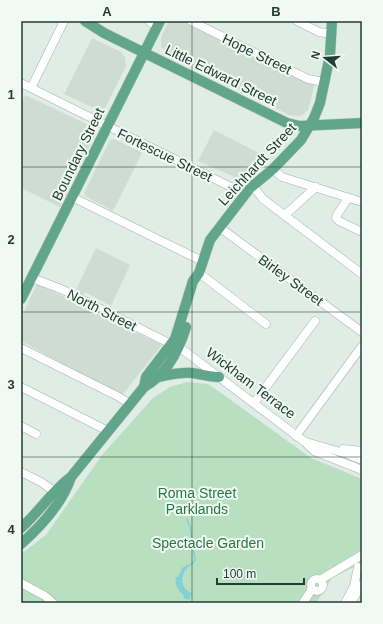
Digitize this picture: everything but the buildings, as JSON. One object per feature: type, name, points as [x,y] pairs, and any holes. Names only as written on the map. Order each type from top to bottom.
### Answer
[{"type":"main road","name":"Little Edward Street","points":[[85,21],[98,30],[287,123],[298,125],[362,123]]},
{"type":"main road","name":"Leichhardt Street","points":[[175,346],[199,284],[199,273],[202,261],[210,240],[245,194],[273,170],[301,140],[318,110],[330,55],[332,21]]},
{"type":"main road","name":"Boundary Street","points":[[22,293],[32,278],[144,53],[155,23]]},
{"type":"main road","points":[[21,528],[34,516],[61,485],[71,477],[144,387],[154,381],[174,356],[175,346]]},
{"type":"main road","points":[[144,387],[146,377],[175,346]]},
{"type":"main road","points":[[157,377],[173,373],[188,372],[220,377]]},
{"type":"main road","points":[[22,544],[43,521],[63,495],[67,489],[71,477]]},
{"type":"street","points":[[24,86],[64,21]]},
{"type":"street","name":"Hope Street","points":[[191,21],[308,79],[324,82]]},
{"type":"street","points":[[297,21],[319,32],[332,34]]},
{"type":"street","name":"Fortescue Street","points":[[24,86],[245,194]]},
{"type":"street","points":[[273,170],[281,176],[362,202]]},
{"type":"street","points":[[253,186],[262,198],[362,274]]},
{"type":"street","points":[[285,215],[316,187]]},
{"type":"street","points":[[72,197],[202,261]]},
{"type":"street","points":[[348,198],[336,218],[339,221],[362,232]]},
{"type":"street","name":"Birley Street","points":[[219,227],[362,332]]},
{"type":"street","points":[[199,273],[266,324]]},
{"type":"street","name":"North Street","points":[[32,278],[61,289],[175,346]]},
{"type":"street","points":[[254,403],[315,322]]},
{"type":"street","name":"Wickham Terrace","points":[[175,346],[220,377],[314,450],[360,469]]},
{"type":"street","points":[[296,436],[362,346]]},
{"type":"street","points":[[21,348],[130,404]]},
{"type":"street","points":[[21,387],[108,431]]},
{"type":"street","points":[[21,426],[36,434]]},
{"type":"street","name":"Wickham Terrace","points":[[305,442],[362,460]]},
{"type":"street","points":[[330,449],[337,447],[362,451]]},
{"type":"street","points":[[21,472],[42,482],[55,492]]},
{"type":"street","points":[[303,603],[312,589],[312,581],[316,579],[320,580],[362,555]]},
{"type":"street","points":[[345,603],[354,586],[358,567]]},
{"type":"street","points":[[21,583],[45,596],[53,603]]},
{"type":"street","points":[[351,603],[362,584]]},
{"type":"street","points":[[21,588],[30,589]]},
{"type":"shaded area","points":[[169,21],[185,21],[315,83],[308,110],[299,116],[289,115],[167,52],[161,47],[161,37]]},
{"type":"shaded area","points":[[92,38],[121,52],[125,57],[126,66],[103,112],[64,94]]},
{"type":"shaded area","points":[[25,95],[91,126],[95,130],[95,135],[60,207],[21,188],[21,104]]},
{"type":"shaded area","points":[[214,130],[265,156],[263,161],[244,179],[239,179],[198,161]]},
{"type":"shaded area","points":[[114,139],[142,153],[113,211],[85,196],[84,193],[110,140]]},
{"type":"shaded area","points":[[96,248],[130,265],[111,306],[85,292],[79,305],[162,345],[122,395],[21,341],[21,318],[37,284],[71,300]]},
{"type":"green space","name":"Roma Street Parklands","points":[[187,382],[208,384],[311,458],[362,479],[362,563],[332,578],[316,603],[21,603],[21,554],[46,535],[102,455],[153,398],[170,387]]},
{"type":"water","points":[[187,565],[188,567],[185,571],[182,582],[185,589],[192,593],[189,600],[183,598],[184,596],[176,585],[176,577],[178,577],[182,568]]},
{"type":"waterway","points":[[187,519],[189,525]]},
{"type":"waterway","points":[[186,567],[195,560],[190,526]]},
{"type":"park label","name":"Spectacle Garden","points":[[208,543]]}]
